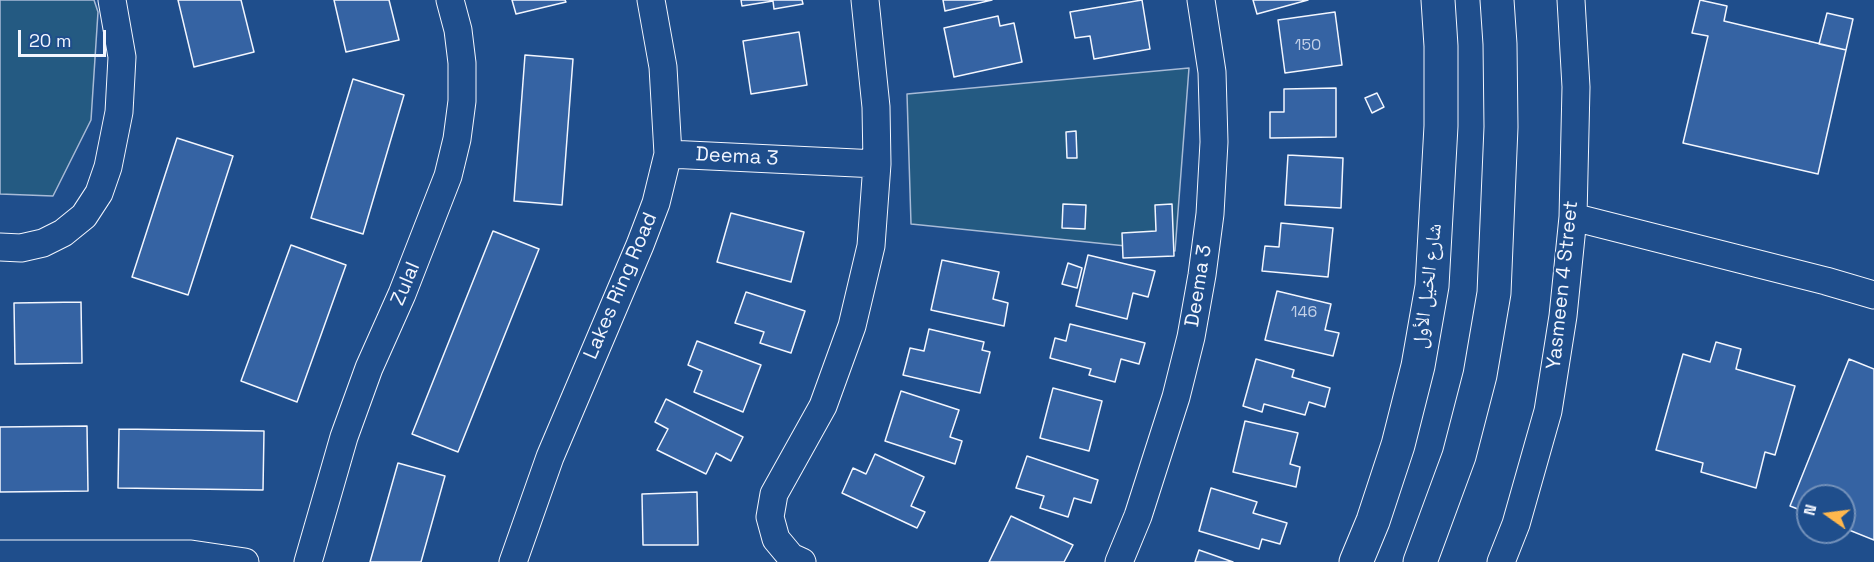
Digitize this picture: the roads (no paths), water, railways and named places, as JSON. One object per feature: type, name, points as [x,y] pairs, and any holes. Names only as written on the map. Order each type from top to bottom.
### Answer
[{"type":"main road","name":"شارع الخيل الأول","points":[[1356,562],[1373,521],[1398,445],[1418,366],[1432,286],[1441,126],[1441,46],[1438,0]]},
{"type":"main road","points":[[1420,562],[1459,456],[1480,375],[1494,293],[1502,127],[1497,0]]},
{"type":"street","points":[[0,247],[21,248],[43,243],[63,233],[84,216],[99,193],[108,167],[119,112],[122,57],[112,0]]},
{"type":"street","name":"Zulal","points":[[308,562],[344,436],[369,368],[402,294],[448,176],[457,139],[462,101],[462,63],[458,30],[450,0]]},
{"type":"street","name":"Lakes Ring Road","points":[[513,562],[550,457],[656,203],[668,154],[663,67],[651,0]]},
{"type":"street","points":[[802,562],[791,557],[776,539],[770,517],[774,494],[822,406],[852,326],[871,246],[877,164],[876,107],[865,0]]},
{"type":"street","name":"Deema 3","points":[[1119,562],[1138,516],[1176,397],[1191,337],[1202,275],[1210,214],[1214,142],[1212,72],[1202,0]]},
{"type":"street","name":"Yasmeen 4 Street","points":[[1501,562],[1516,524],[1548,411],[1563,316],[1573,217],[1576,87],[1571,0]]},
{"type":"street","name":"Deema 3","points":[[668,154],[877,164]]},
{"type":"street","points":[[1573,217],[1826,280],[1874,295]]},
{"type":"street","points":[[0,554],[191,554],[245,562]]}]
